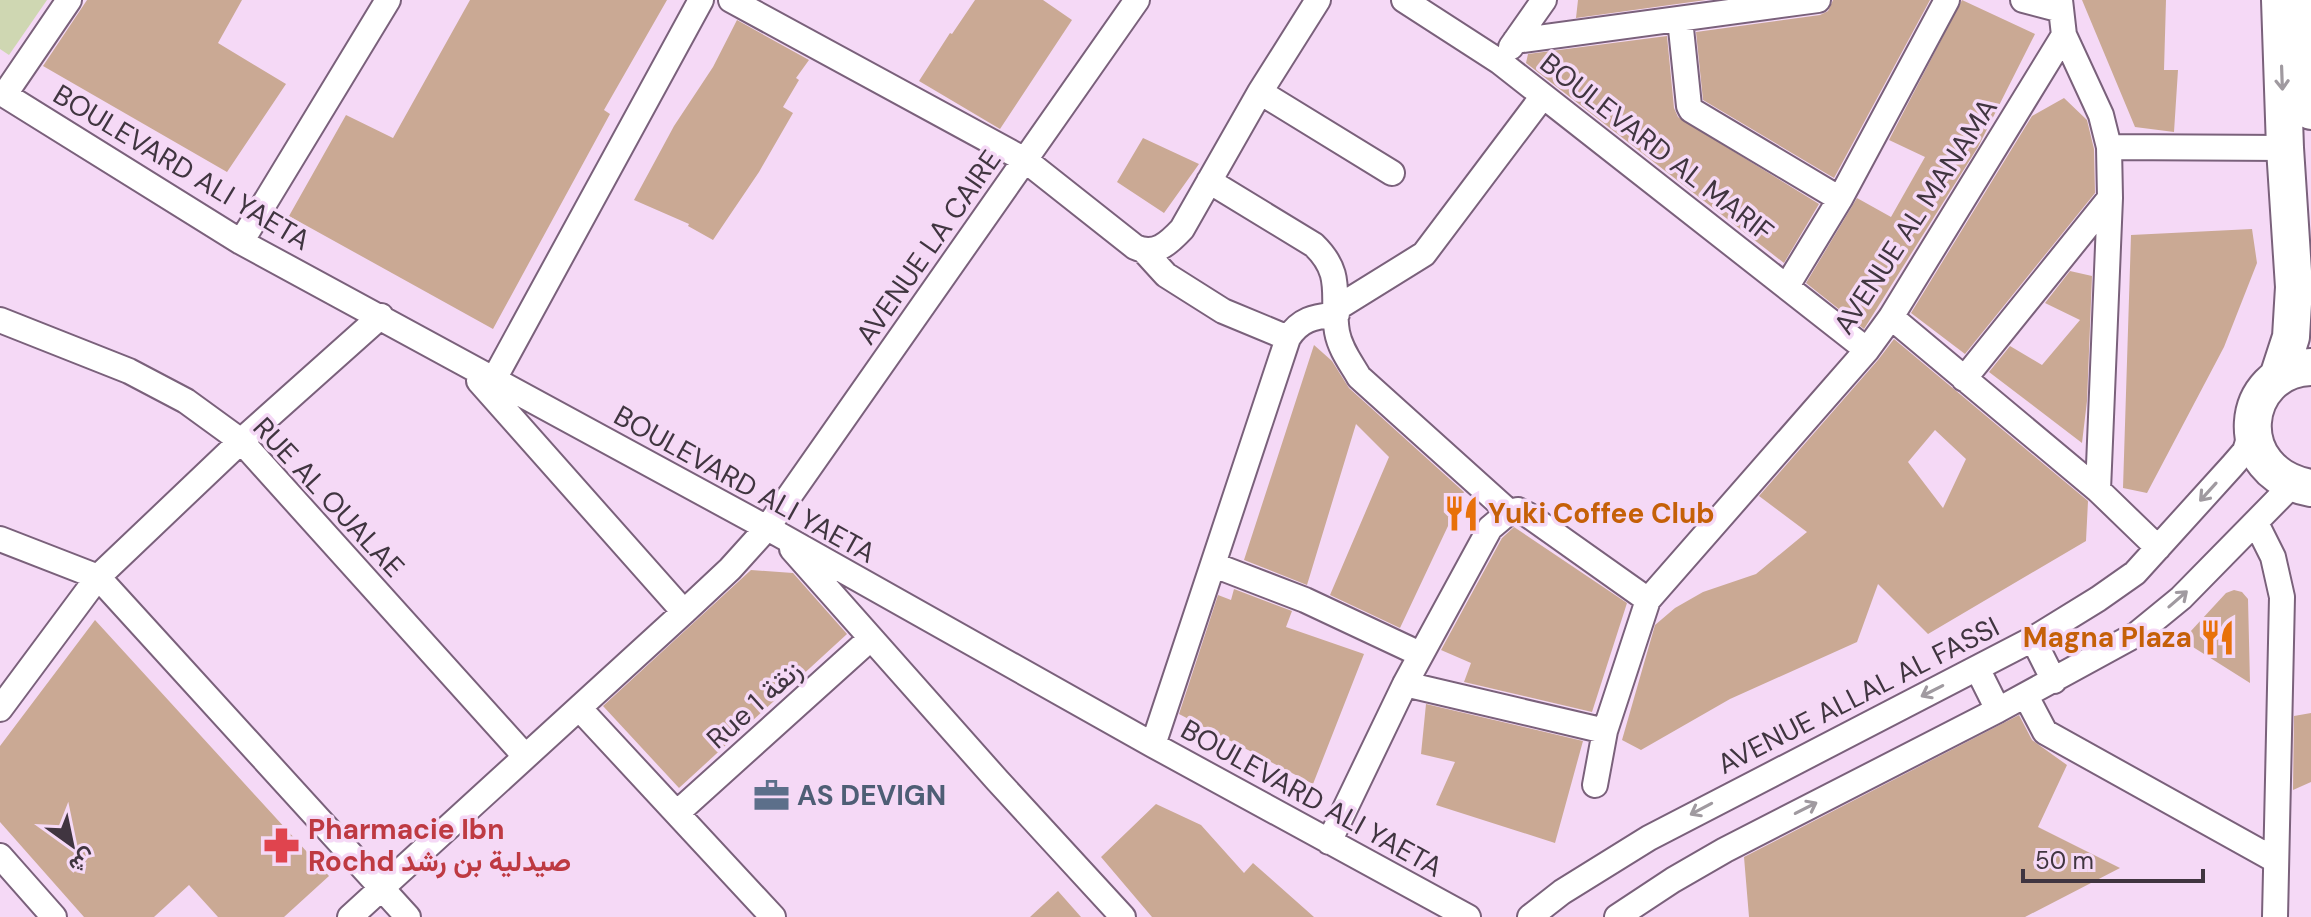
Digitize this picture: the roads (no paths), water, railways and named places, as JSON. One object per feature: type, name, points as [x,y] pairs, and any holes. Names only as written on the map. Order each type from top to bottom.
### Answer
[{"type":"main road","points":[[2280,0],[2294,287],[2291,337],[2294,372],[2264,391],[2255,410],[2252,429],[2255,447],[2264,463],[2276,476],[2301,486]]},
{"type":"main road","points":[[2307,0],[2311,111]]},
{"type":"street","points":[[2,93],[69,0]]},
{"type":"street","points":[[241,242],[388,0]]},
{"type":"street","points":[[493,381],[701,0]]},
{"type":"street","points":[[731,0],[1025,160],[1145,252],[1166,275],[1223,311],[1288,338]]},
{"type":"street","name":"AVENUE LA CAIRE","points":[[350,917],[774,532],[1137,0]]},
{"type":"street","points":[[1145,252],[1170,242],[1182,229],[1260,92],[1318,0]]},
{"type":"street","name":"BOULEVARD AL MARIF","points":[[1404,0],[1500,62],[1867,350]]},
{"type":"street","points":[[1500,62],[1544,0]]},
{"type":"street","points":[[1515,41],[1818,0]]},
{"type":"street","points":[[1787,286],[1840,199],[1947,0]]},
{"type":"street","points":[[2023,0],[2060,5],[2064,35],[2101,115],[2109,147],[2110,198],[2098,490]]},
{"type":"street","points":[[1680,19],[1691,110],[1840,199]]},
{"type":"street","name":"AVENUE AL MANAMA","points":[[1595,785],[1605,731],[1648,600],[1867,350],[1891,317],[2064,35]]},
{"type":"street","points":[[1260,92],[1392,173]]},
{"type":"street","name":"BOULEVARD ALI YAETA","points":[[2,93],[241,242],[774,532],[1153,745],[1468,917]]},
{"type":"street","points":[[1153,745],[1288,338],[1294,328],[1306,319],[1337,311],[1424,254],[1543,96]]},
{"type":"street","points":[[2109,147],[2285,148]]},
{"type":"street","points":[[1209,181],[1314,245],[1326,256],[1336,279],[1337,333],[1359,377],[1509,512]]},
{"type":"street","points":[[1964,379],[2110,198]]},
{"type":"street","points":[[0,709],[98,577],[241,441],[381,316]]},
{"type":"street","points":[[1891,317],[2098,490],[2158,548]]},
{"type":"street","name":"RUE AL OUALAE","points":[[0,320],[129,371],[186,401],[241,441],[525,756]]},
{"type":"street","points":[[467,367],[684,612]]},
{"type":"street","name":"AVENUE ALLAL AL FASSI","points":[[1530,917],[1562,892],[1662,830],[2033,639],[2135,573],[2245,451],[2252,429]]},
{"type":"street","points":[[1617,917],[1725,850],[2026,696],[2137,634],[2181,598],[2256,523],[2301,486]]},
{"type":"street","points":[[1329,842],[1420,654],[1490,528],[1509,512],[1518,510],[1528,515],[1648,600]]},
{"type":"street","points":[[2256,523],[2273,557],[2282,597],[2275,917]]},
{"type":"street","points":[[774,532],[1123,917]]},
{"type":"street","points":[[0,539],[98,577],[408,917]]},
{"type":"street","points":[[1214,565],[1326,609],[1420,654]]},
{"type":"street","name":"Rue 1 زنقة","points":[[677,813],[870,639]]},
{"type":"street","points":[[2033,639],[2054,681]]},
{"type":"street","points":[[1977,668],[1998,710]]},
{"type":"street","points":[[1405,684],[1605,731]]},
{"type":"street","points":[[2026,696],[2045,732],[2275,860]]},
{"type":"street","points":[[579,708],[773,917]]},
{"type":"street","points":[[0,856],[54,917]]},
{"type":"place","name":"Yuki Coffee Club","points":[[1462,513]]},
{"type":"place","name":"Magna Plaza","points":[[2218,637]]},
{"type":"place","name":"AS DEVIGN","points":[[771,795]]},
{"type":"place","name":"Pharmacie Ibn Rochd صيدلية بن رشد","points":[[282,845]]}]
